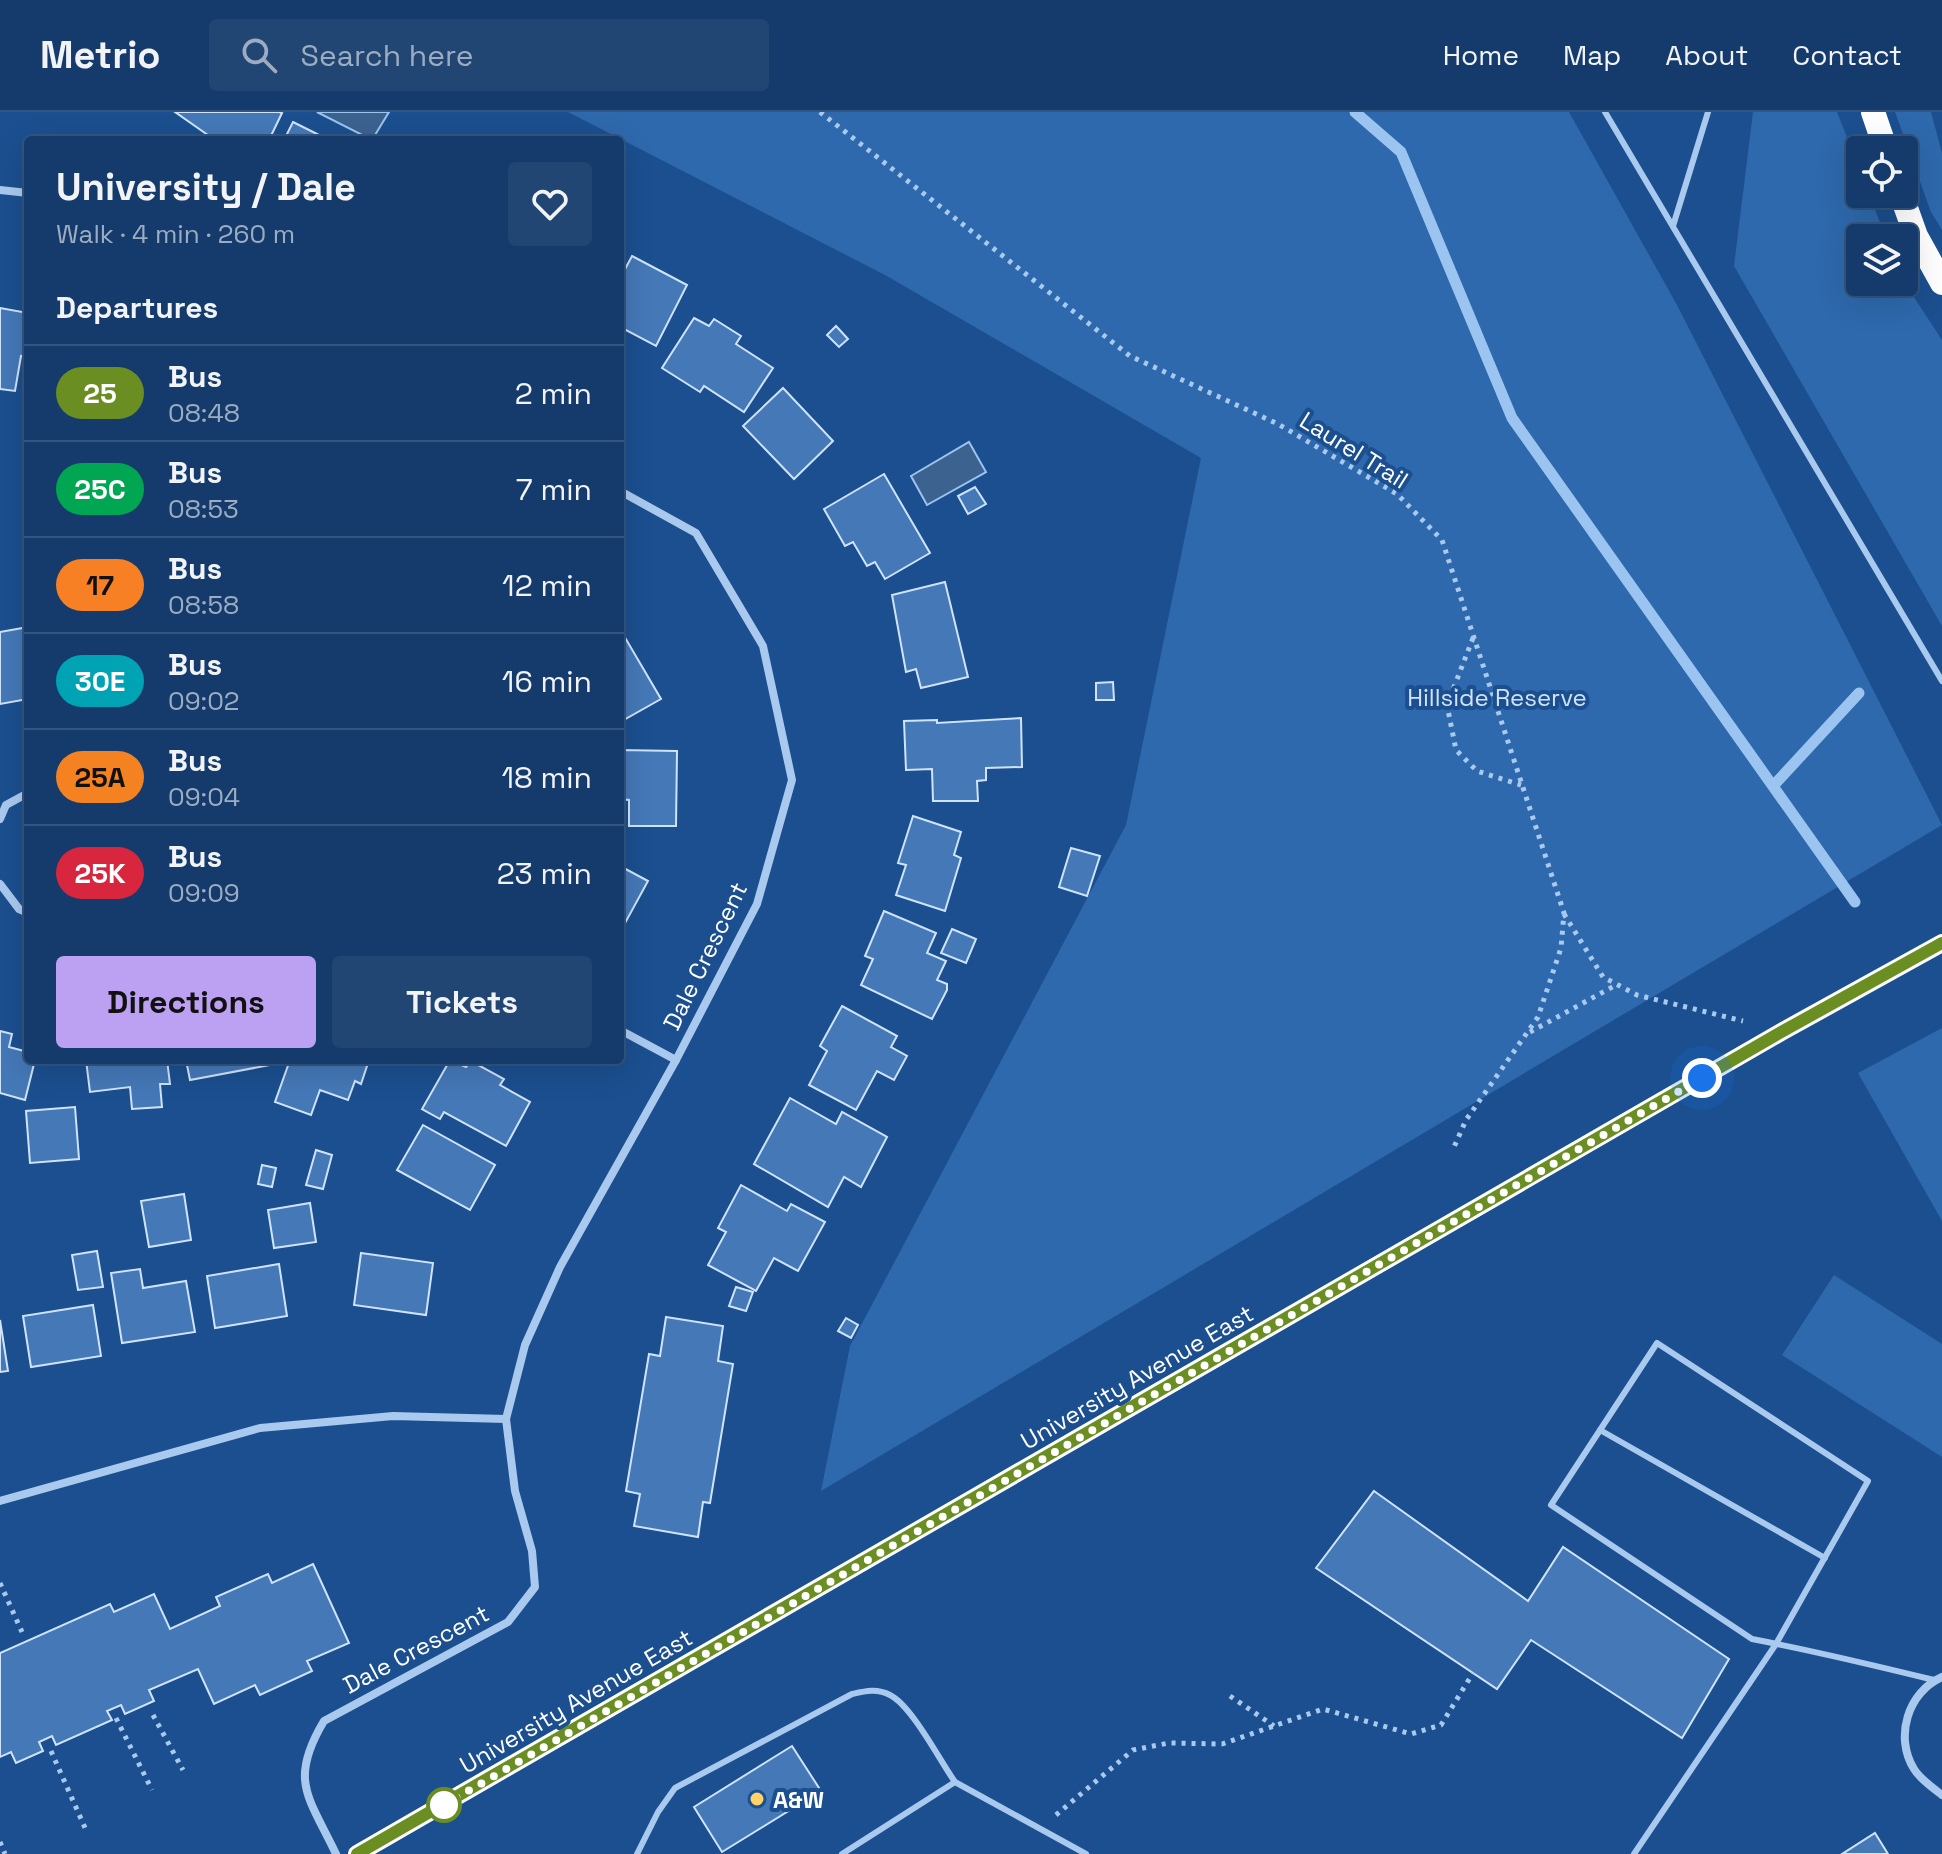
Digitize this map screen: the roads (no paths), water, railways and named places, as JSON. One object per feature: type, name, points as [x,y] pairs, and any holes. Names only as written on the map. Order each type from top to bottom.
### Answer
[{"type":"highway","points":[[1873,112],[1881,136]]},
{"type":"highway","points":[[1906,208],[1916,236],[1942,283]]},
{"type":"main road","name":"University Avenue East","points":[[357,1854],[1783,1031],[1942,943]]},
{"type":"street","points":[[0,190],[24,193]]},
{"type":"street","name":"Dale Crescent","points":[[336,1854],[302,1779],[308,1747],[324,1721],[508,1622],[535,1587],[532,1551],[515,1491],[506,1419],[525,1345],[560,1267],[676,1060],[757,904],[792,780],[763,646],[696,533],[624,493]]},
{"type":"street","points":[[0,819],[6,805],[24,795]]},
{"type":"street","points":[[0,884],[24,911]]},
{"type":"street","points":[[624,1032],[676,1060]]},
{"type":"street","points":[[0,1501],[260,1428],[393,1416],[506,1419]]},
{"type":"street","points":[[1938,1679],[1915,1699],[1906,1720],[1904,1737],[1916,1773],[1942,1795]]},
{"type":"lane","points":[[1605,112],[1942,681]]},
{"type":"lane","points":[[1673,226],[1708,112]]},
{"type":"lane","points":[[1634,1854],[1776,1644],[1868,1481],[1657,1343],[1551,1505],[1752,1639],[1776,1644],[1938,1679]]},
{"type":"lane","points":[[1600,1430],[1825,1558]]},
{"type":"lane","points":[[637,1854],[658,1812],[675,1788],[852,1694],[872,1690],[891,1695],[904,1708],[955,1782],[1086,1854]]},
{"type":"lane","points":[[842,1854],[955,1782]]},
{"type":"waterway","points":[[1355,112],[1401,152],[1512,418],[1855,902]]},
{"type":"waterway","points":[[1774,785],[1859,693]]},
{"type":"place","name":"A&W","points":[[757,1799]]},
{"type":"park label","name":"Hillside Reserve","points":[[1497,697]]}]
